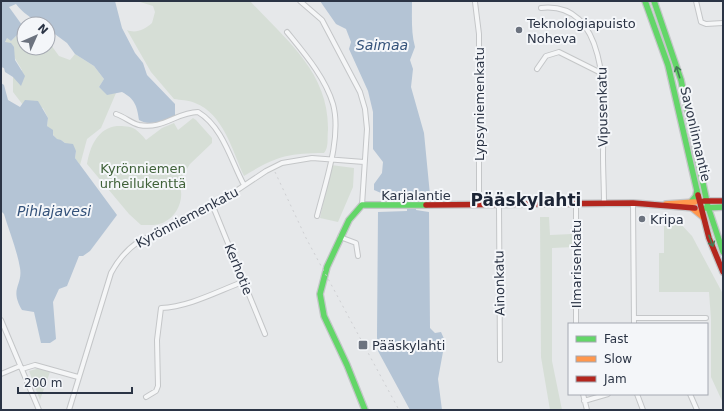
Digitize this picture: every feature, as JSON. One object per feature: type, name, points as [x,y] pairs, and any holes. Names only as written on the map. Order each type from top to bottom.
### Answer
[{"type":"main road","name":"Savonlinnantie","points":[[645,1],[659,33],[673,82],[703,218],[723,272]]},
{"type":"main road","name":"Savonlinnantie","points":[[654,1],[665,29],[681,80],[706,201],[723,252]]},
{"type":"main road","points":[[697,190],[692,205],[703,218]]},
{"type":"main road","points":[[705,192],[714,200]]},
{"type":"main road","points":[[700,205],[706,201],[723,201]]},
{"type":"main road","name":"Karjalantie","points":[[362,205],[479,206],[633,203],[700,205],[708,208],[723,206]]},
{"type":"main road","points":[[362,205],[348,219],[323,277],[320,295],[321,310],[326,325],[344,359],[366,410]]},
{"type":"street","points":[[300,1],[322,20],[360,92],[365,109],[367,129],[362,205]]},
{"type":"street","points":[[696,1],[700,22],[706,24],[723,22]]},
{"type":"street","name":"Lypsyniemenkatu","points":[[475,2],[479,34],[479,206]]},
{"type":"street","points":[[541,8],[555,2]]},
{"type":"street","name":"Vipusenkatu","points":[[590,25],[597,45],[603,74],[604,204]]},
{"type":"street","points":[[287,32],[311,63],[333,104],[335,130],[331,159],[317,216]]},
{"type":"street","points":[[537,69],[546,56],[559,52],[603,74]]},
{"type":"street","points":[[116,114],[124,116],[134,123],[149,126],[164,124],[194,112],[202,115],[214,127],[225,143],[244,186]]},
{"type":"street","name":"Kyrönniemenkatu","points":[[69,410],[111,273],[120,258],[138,242],[184,220],[282,163],[299,159],[331,159],[364,162]]},
{"type":"street","points":[[633,203],[634,323]]},
{"type":"street","name":"Kerhotie","points":[[212,204],[266,334]]},
{"type":"street","name":"Ilmarisenkatu","points":[[576,204],[576,323]]},
{"type":"street","name":"Ainonkatu","points":[[499,205],[500,360]]},
{"type":"street","points":[[340,237],[356,243],[358,256]]},
{"type":"street","points":[[146,397],[156,391],[158,386],[157,340],[161,308],[185,304],[245,281]]},
{"type":"street","points":[[634,318],[706,318]]},
{"type":"street","points":[[684,318],[684,323]]},
{"type":"street","points":[[1,320],[39,410]]},
{"type":"street","points":[[1,374],[21,367],[35,365],[78,377]]},
{"type":"street","points":[[583,395],[587,410]]},
{"type":"street","points":[[584,401],[605,395]]},
{"type":"street","points":[[637,395],[643,410]]},
{"type":"street","points":[[690,395],[697,410]]},
{"type":"green space","points":[[137,1],[250,1],[291,44],[303,58],[313,74],[321,91],[326,109],[328,143],[324,153],[300,154],[282,157],[264,164],[244,176],[226,134],[213,115],[205,108],[195,103],[174,99],[151,72],[127,30],[137,31],[146,27],[152,23],[155,12],[153,6]]},
{"type":"green space","points":[[16,36],[16,56],[56,56],[56,52],[59,56],[70,60],[75,54],[94,66],[104,79],[99,87],[107,94],[116,93],[101,128],[87,139],[80,165],[75,158],[76,151],[61,140],[57,140],[47,126],[48,118],[43,108],[23,105],[13,92],[13,77],[22,70],[5,42],[7,38],[11,41]]},
{"type":"green space","name":"Kyrönniemen urheilukenttä","points":[[193,118],[212,138],[212,143],[190,164],[178,183],[181,199],[180,204],[174,214],[160,224],[141,225],[129,214],[87,164],[90,151],[100,134],[110,127],[131,127],[138,131],[146,140],[162,128],[174,123],[178,130]]},
{"type":"green space","points":[[331,165],[354,168],[353,187],[338,222],[320,218]]},
{"type":"green space","points":[[664,215],[676,219],[692,236],[723,294],[723,403],[711,377],[711,319],[709,292],[659,292],[659,253],[664,253]]},
{"type":"green space","points":[[540,217],[549,217],[550,235],[572,234],[573,247],[552,248],[552,361],[562,410],[550,410],[541,357]]},
{"type":"green space","points":[[40,368],[50,372],[40,400],[29,371]]},
{"type":"water","points":[[1,1],[115,1],[122,28],[135,53],[143,63],[147,75],[175,104],[175,116],[152,123],[139,120],[133,100],[122,92],[107,95],[99,87],[104,79],[94,66],[75,54],[67,43],[56,35],[56,16],[29,16],[16,4],[9,7],[16,17],[16,36],[11,41],[7,38],[5,42],[11,43],[14,47],[15,60],[25,76],[21,86],[13,77],[5,72],[4,68],[1,67]]},
{"type":"water","name":"Saimaa","points":[[320,1],[412,1],[412,30],[415,47],[410,60],[413,69],[411,87],[424,133],[430,195],[415,199],[416,210],[429,212],[430,328],[435,333],[441,332],[445,341],[438,379],[442,410],[410,410],[378,351],[378,212],[407,211],[407,198],[388,196],[374,190],[374,184],[382,173],[383,162],[373,149],[373,112],[368,91],[349,49],[351,42],[346,29],[336,24]]},
{"type":"water","name":"Pihlajavesi","points":[[1,83],[4,85],[8,100],[20,107],[25,100],[38,101],[48,118],[47,126],[53,130],[53,135],[65,143],[73,144],[76,151],[75,158],[117,215],[90,251],[83,256],[79,256],[67,286],[59,289],[53,302],[56,339],[50,343],[41,343],[34,312],[22,310],[18,303],[16,292],[20,279],[19,261],[4,214],[1,211]]},
{"type":"railway","points":[[275,172],[306,238],[399,410]]},
{"type":"traffic: fast","points":[[645,1],[668,65],[698,195]]},
{"type":"traffic: fast","points":[[654,1],[681,80],[708,207],[723,252]]},
{"type":"traffic: fast","points":[[691,202],[696,196],[697,190]]},
{"type":"traffic: fast","points":[[365,410],[347,365],[324,316],[320,294],[327,267],[349,220],[362,205],[426,205]]},
{"type":"traffic: fast","points":[[705,208],[723,207]]},
{"type":"traffic: slow","points":[[666,204],[695,202]]},
{"type":"traffic: slow","points":[[692,208],[703,217]]},
{"type":"traffic: jam","points":[[698,195],[709,238],[723,272]]},
{"type":"traffic: jam","points":[[704,201],[723,201]]},
{"type":"traffic: jam","points":[[426,205],[633,203],[695,208]]},
{"type":"place","name":"Teknologiapuisto Noheva","points":[[519,30]]},
{"type":"place","name":"Kripa","points":[[642,219]]},
{"type":"place","name":"Pääskylahti","points":[[363,345]]},
{"type":"district","name":"Pääskylahti","points":[[526,200]]}]
